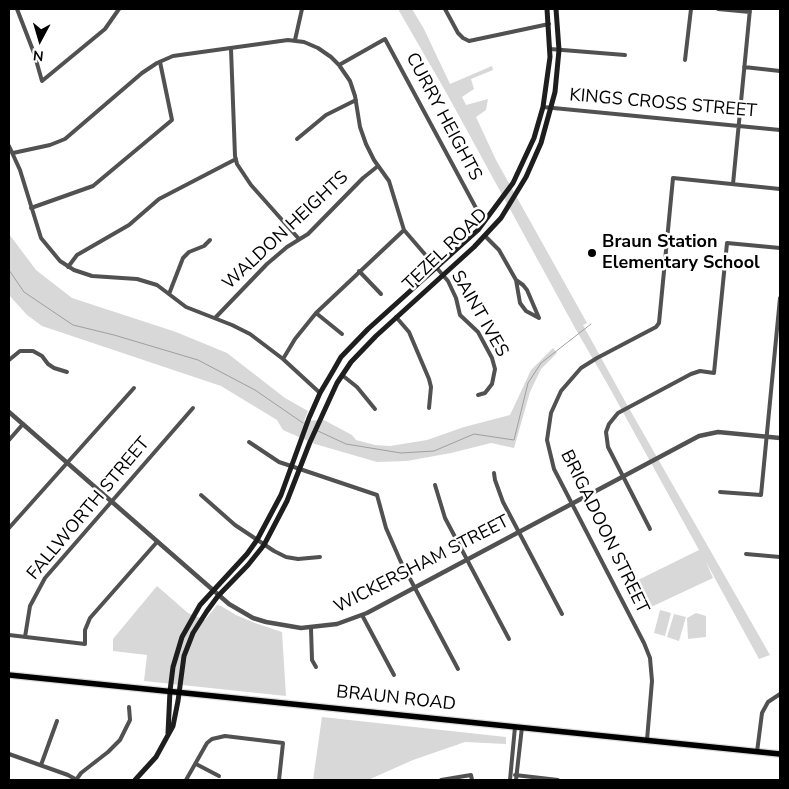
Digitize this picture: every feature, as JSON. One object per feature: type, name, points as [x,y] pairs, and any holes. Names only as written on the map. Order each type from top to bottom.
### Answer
[{"type":"main road","name":"TEZEL ROAD","points":[[168,733],[173,667],[182,637],[211,590],[247,554],[257,540],[281,495],[320,393],[341,357],[368,329],[478,230],[513,183],[534,138],[544,107],[550,49],[547,9]]},
{"type":"main road","name":"TEZEL ROAD","points":[[135,780],[156,756],[172,726],[176,715],[184,656],[193,633],[206,611],[218,596],[248,565],[264,545],[287,501],[315,430],[329,398],[342,375],[351,362],[396,317],[485,236],[501,218],[526,177],[542,142],[557,80],[559,50],[556,9]]},
{"type":"main road","name":"BRAUN ROAD","points":[[9,675],[780,754]]},
{"type":"street","points":[[16,9],[34,53],[42,81],[105,28],[119,9]]},
{"type":"street","points":[[295,40],[302,9]]},
{"type":"street","points":[[445,9],[458,33],[469,41],[549,24]]},
{"type":"street","points":[[685,60],[691,9]]},
{"type":"street","points":[[718,9],[750,10],[732,184],[780,189]]},
{"type":"street","name":"CURRY HEIGHTS","points":[[339,65],[385,39],[476,208]]},
{"type":"street","points":[[13,153],[50,145],[65,139],[142,73],[160,62],[182,54],[231,49],[273,41],[295,40],[318,48],[331,57],[350,81],[356,100],[362,135],[369,152],[389,181],[404,230],[316,313],[282,359]]},
{"type":"street","points":[[231,49],[236,159],[239,169],[299,239]]},
{"type":"street","points":[[550,49],[624,55]]},
{"type":"street","points":[[31,208],[93,186],[172,120],[160,62]]},
{"type":"street","points":[[744,67],[780,71]]},
{"type":"street","points":[[297,139],[326,115],[356,100]]},
{"type":"street","name":"KINGS CROSS STREET","points":[[544,107],[780,130]]},
{"type":"street","points":[[9,146],[20,170],[41,238],[60,261],[83,274],[101,278],[144,280],[156,286],[186,307],[250,334],[282,359],[320,393]]},
{"type":"street","points":[[68,267],[78,255],[129,225],[159,199],[236,159]]},
{"type":"street","name":"WALDON HEIGHTS","points":[[215,318],[272,258],[313,229],[350,191],[378,166]]},
{"type":"street","name":"BRIGADOON STREET","points":[[647,740],[652,681],[650,658],[554,469],[548,450],[548,430],[553,407],[566,383],[581,368],[656,327],[659,323],[673,178],[732,184]]},
{"type":"street","name":"SAINT IVES","points":[[404,230],[453,289],[460,315],[478,332],[494,364],[492,384],[485,393],[478,395]]},
{"type":"street","points":[[485,236],[499,250],[516,280],[520,303],[526,311],[540,318],[527,290],[516,280]]},
{"type":"street","points":[[169,294],[183,258],[189,252],[204,246],[210,240]]},
{"type":"street","points":[[650,529],[607,444],[607,430],[612,419],[618,413],[692,374],[700,372],[714,373],[727,243],[780,248]]},
{"type":"street","points":[[359,271],[381,294]]},
{"type":"street","points":[[720,492],[761,495],[780,298]]},
{"type":"street","points":[[316,313],[342,334]]},
{"type":"street","points":[[396,317],[409,332],[430,379],[429,408]]},
{"type":"street","points":[[9,360],[20,351],[33,351],[42,356],[48,364],[67,372]]},
{"type":"street","points":[[342,375],[357,387],[375,409]]},
{"type":"street","points":[[9,528],[134,388]]},
{"type":"street","name":"FALLWORTH STREET","points":[[25,637],[27,616],[39,587],[50,572],[193,408]]},
{"type":"street","name":"WICKERSHAM STREET","points":[[9,412],[218,596],[238,610],[266,622],[281,626],[311,628],[337,624],[362,615],[704,434],[718,432],[780,438]]},
{"type":"street","points":[[9,440],[23,424]]},
{"type":"street","points":[[306,426],[315,430]]},
{"type":"street","points":[[249,442],[275,460],[377,495],[386,528],[458,669]]},
{"type":"street","points":[[494,473],[499,492],[562,614]]},
{"type":"street","points":[[435,484],[445,518],[509,639]]},
{"type":"street","points":[[201,495],[235,525],[264,545],[286,557],[303,559],[320,557]]},
{"type":"street","points":[[9,635],[85,644],[85,630],[90,618],[156,542]]},
{"type":"street","points":[[746,554],[780,557]]},
{"type":"street","points":[[362,615],[394,675]]},
{"type":"street","points":[[311,628],[312,660],[316,667]]},
{"type":"street","points":[[757,752],[762,713],[768,702],[780,694]]},
{"type":"street","points":[[9,754],[77,780],[82,773],[120,740],[130,720],[129,708]]},
{"type":"street","points":[[41,766],[58,721]]},
{"type":"street","points":[[510,780],[514,727]]},
{"type":"street","points":[[516,778],[522,727]]},
{"type":"street","points":[[186,780],[207,742],[218,737],[283,743],[279,780]]},
{"type":"street","points":[[196,764],[218,776]]},
{"type":"street","points":[[441,780],[470,775],[472,780]]},
{"type":"street","points":[[510,775],[516,778],[558,780]]},
{"type":"shaded area","points":[[398,9],[412,9],[424,29],[450,84],[492,66],[493,70],[471,79],[474,89],[462,97],[466,105],[488,99],[486,110],[476,117],[496,160],[587,323],[583,325],[626,403],[770,655],[759,659],[706,562],[713,578],[651,607],[638,580],[699,550]]},
{"type":"shaded area","points":[[9,234],[36,270],[72,298],[176,332],[227,353],[285,398],[308,411],[304,421],[324,420],[352,435],[356,440],[375,445],[390,446],[427,440],[464,427],[510,415],[531,370],[553,348],[557,353],[541,369],[530,392],[514,448],[491,443],[407,461],[377,462],[315,444],[283,430],[277,420],[221,386],[42,326],[27,315],[9,295]]},
{"type":"shaded area","points":[[157,586],[188,613],[205,620],[217,605],[255,623],[282,632],[286,696],[144,681],[147,655],[113,651],[113,639]]},
{"type":"shaded area","points":[[660,610],[671,613],[665,636],[654,633]]},
{"type":"shaded area","points":[[696,613],[706,616],[706,637],[688,639],[687,618]]},
{"type":"shaded area","points":[[674,614],[686,617],[679,641],[667,637]]},
{"type":"shaded area","points":[[322,717],[506,737],[506,744],[465,742],[413,760],[368,780],[313,780]]},
{"type":"waterway","points":[[9,270],[24,292],[73,325],[198,360],[255,390],[303,423]]},
{"type":"waterway","points":[[318,431],[346,444],[401,453],[434,451],[474,434],[514,440],[528,383],[541,363],[591,324]]},
{"type":"place","name":"Braun Station Elementary School","points":[[592,253]]}]
